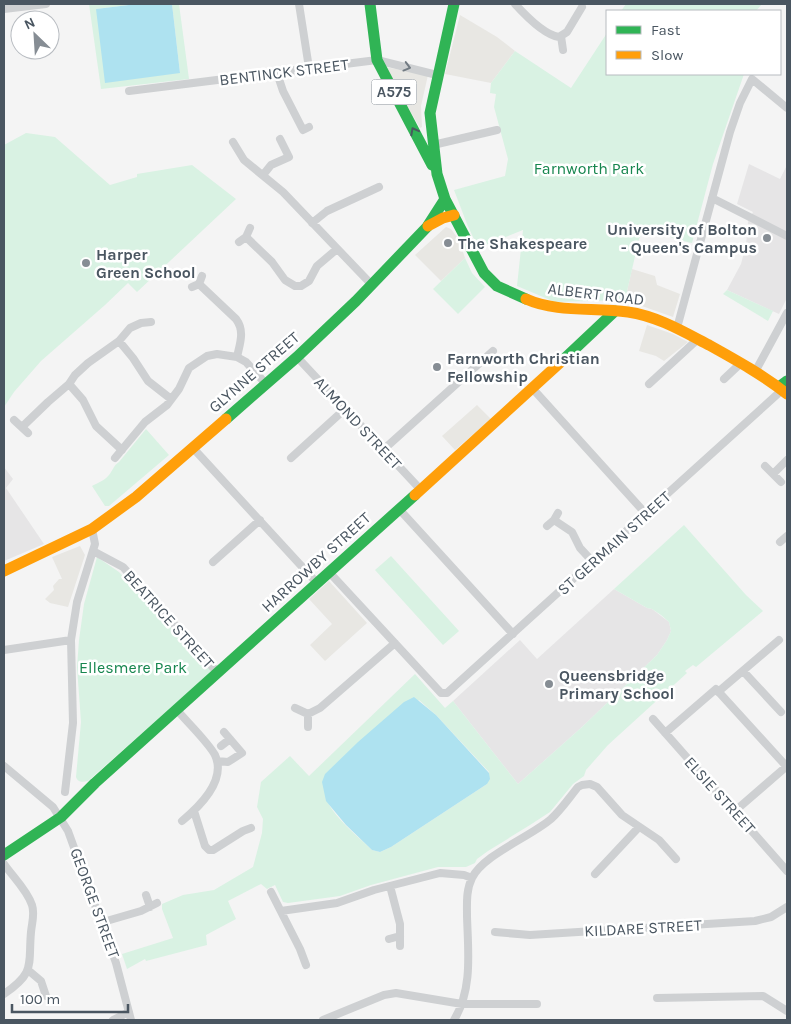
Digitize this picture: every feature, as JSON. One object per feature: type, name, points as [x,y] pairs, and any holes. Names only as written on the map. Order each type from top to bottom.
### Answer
[{"type":"main road","name":"A575","points":[[370,4],[377,60],[437,174],[445,199],[454,215]]},
{"type":"main road","name":"A575","points":[[454,4],[430,112],[431,128],[452,196],[454,215]]},
{"type":"main road","name":"A575","points":[[435,145],[437,174]]},
{"type":"main road","name":"GLYNNE STREET","points":[[4,571],[92,529],[136,497],[297,357],[427,227],[445,199]]},
{"type":"main road","name":"GLYNNE STREET","points":[[427,227],[439,220],[454,215]]},
{"type":"main road","name":"ALBERT ROAD","points":[[454,215],[484,273],[497,286],[514,295],[546,306],[615,310],[653,319],[677,328],[698,339],[784,388]]},
{"type":"main road","points":[[594,332],[596,310]]},
{"type":"main road","name":"HARROWBY STREET","points":[[4,855],[61,817],[95,783],[533,388],[615,310]]},
{"type":"street","points":[[4,9],[46,4]]},
{"type":"street","points":[[299,4],[309,68]]},
{"type":"street","points":[[515,4],[529,20],[553,36],[561,36],[567,32],[583,5]]},
{"type":"street","points":[[561,36],[563,50]]},
{"type":"street","name":"BENTINCK STREET","points":[[129,91],[377,60],[437,76]]},
{"type":"street","points":[[277,72],[283,91],[303,130],[309,127]]},
{"type":"street","points":[[677,328],[730,132],[740,103],[752,79],[787,108]]},
{"type":"street","points":[[435,145],[497,130]]},
{"type":"street","points":[[263,175],[271,166],[289,157],[280,139]]},
{"type":"street","points":[[233,142],[244,160],[283,192],[371,284]]},
{"type":"street","points":[[312,223],[327,211],[379,187]]},
{"type":"street","points":[[712,198],[787,236]]},
{"type":"street","points":[[250,228],[242,240],[272,262],[285,280],[295,286],[301,286],[309,281],[317,266],[337,249]]},
{"type":"street","points":[[197,282],[240,324],[242,337],[237,357]]},
{"type":"street","points":[[755,372],[787,312]]},
{"type":"street","points":[[14,420],[25,430],[48,402],[69,384],[88,363],[119,342],[139,319],[151,322]]},
{"type":"street","points":[[649,384],[698,339]]},
{"type":"street","points":[[119,342],[133,358],[148,381],[171,399]]},
{"type":"street","points":[[383,450],[493,350]]},
{"type":"street","points":[[115,458],[146,422],[171,399],[179,389],[189,368],[206,356],[218,354],[237,357],[246,362],[266,384]]},
{"type":"street","name":"ALMOND STREET","points":[[297,357],[420,489]]},
{"type":"street","points":[[724,379],[741,363]]},
{"type":"street","points":[[69,384],[83,400],[96,426],[122,450]]},
{"type":"street","points":[[533,388],[646,514]]},
{"type":"street","name":"ST GERMAIN STREET","points":[[395,643],[441,693],[450,692],[784,388]]},
{"type":"street","points":[[291,458],[301,454],[345,409]]},
{"type":"street","points":[[193,448],[317,583]]},
{"type":"street","points":[[773,474],[787,460]]},
{"type":"street","points":[[765,466],[781,482]]},
{"type":"street","points":[[398,509],[513,634]]},
{"type":"street","points":[[547,526],[556,517],[572,532],[580,548],[593,562]]},
{"type":"street","points":[[213,562],[260,520]]},
{"type":"street","points":[[75,786],[66,789],[73,723],[71,640],[77,602],[96,540],[92,529]]},
{"type":"street","points":[[780,542],[787,536]]},
{"type":"street","name":"BEATRICE STREET","points":[[93,551],[122,567],[218,673]]},
{"type":"street","points":[[308,714],[347,689],[395,643],[329,572]]},
{"type":"street","points":[[4,650],[71,640]]},
{"type":"street","points":[[666,733],[778,640]]},
{"type":"street","points":[[743,671],[780,712]]},
{"type":"street","points":[[717,691],[787,767],[735,812]]},
{"type":"street","points":[[295,708],[308,714]]},
{"type":"street","points":[[176,710],[210,748],[217,761],[217,775],[214,784],[194,811],[182,821]]},
{"type":"street","points":[[308,714],[308,727]]},
{"type":"street","name":"ELSIE STREET","points":[[653,719],[787,871]]},
{"type":"street","points":[[217,761],[233,760],[242,753],[224,732]]},
{"type":"street","points":[[221,746],[230,740]]},
{"type":"street","name":"GEORGE STREET","points":[[4,766],[53,807],[61,817],[103,922],[130,1016]]},
{"type":"street","points":[[454,1020],[462,1004],[468,968],[467,901],[472,878],[478,869],[490,858],[526,837],[552,818],[582,785],[594,785],[622,815],[659,840],[676,859]]},
{"type":"street","points":[[194,811],[205,846],[209,850],[213,850],[247,829],[240,822]]},
{"type":"street","points":[[595,874],[639,827]]},
{"type":"street","points":[[660,858],[667,850]]},
{"type":"street","points":[[4,864],[26,894],[32,906],[34,918],[31,930],[28,970],[19,982],[5,991]]},
{"type":"street","points":[[281,911],[337,903],[368,892],[440,873],[464,875],[472,878]]},
{"type":"street","points":[[390,886],[398,914],[400,946]]},
{"type":"street","points":[[272,892],[306,965]]},
{"type":"street","points":[[103,922],[154,905],[146,895]]},
{"type":"street","name":"KILDARE STREET","points":[[495,932],[530,935],[755,921],[771,917],[787,907]]},
{"type":"street","points":[[389,939],[400,936]]},
{"type":"street","points":[[300,949],[310,946]]},
{"type":"street","points":[[28,970],[37,977],[46,991]]},
{"type":"street","points":[[323,1020],[390,993],[462,1004],[537,1004]]},
{"type":"street","points":[[662,1008],[661,998],[763,996],[787,1011]]},
{"type":"street","points":[[113,1020],[130,1016]]},
{"type":"shaded area","points":[[460,15],[497,37],[515,51],[491,83],[445,74]]},
{"type":"shaded area","points":[[385,67],[428,75],[421,106],[422,127],[420,128]]},
{"type":"shaded area","name":"University of Bolton - Queen's Campus","points":[[749,164],[780,179],[787,165],[787,298],[779,314],[727,290],[741,264],[746,245],[748,222],[753,212],[737,204]]},
{"type":"shaded area","points":[[446,227],[451,229],[459,240],[465,258],[441,281],[415,255]]},
{"type":"shaded area","points":[[632,269],[655,276],[657,285],[680,294],[673,317],[625,300]]},
{"type":"shaded area","points":[[647,325],[673,334],[688,342],[664,361],[656,356],[639,351]]},
{"type":"shaded area","points":[[477,405],[491,419],[455,450],[442,436]]},
{"type":"shaded area","points":[[4,467],[13,479],[6,488],[44,544],[4,561]]},
{"type":"shaded area","points":[[80,546],[85,555],[68,607],[50,603],[45,599],[54,590],[53,586],[59,579],[62,579],[52,557]]},
{"type":"shaded area","points":[[329,581],[367,623],[325,661],[310,645],[332,624],[309,599]]},
{"type":"shaded area","name":"Queensbridge Primary School","points":[[614,589],[652,609],[669,622],[671,631],[667,640],[657,655],[582,727],[518,784],[453,701],[520,640],[537,659]]},
{"type":"green space","points":[[89,4],[137,4],[96,9],[180,73],[172,4],[179,4],[189,79],[101,89]]},
{"type":"green space","points":[[626,4],[762,4],[757,10],[622,10]]},
{"type":"green space","name":"Farnworth Park","points":[[606,35],[606,75],[744,75],[713,164],[692,243],[675,239],[646,226],[639,239],[625,300],[555,302],[517,286],[523,230],[478,248],[454,190],[505,176],[508,159],[494,107],[496,94],[490,93],[491,83],[515,51],[571,88]]},
{"type":"green space","name":"Harper Green School","points":[[26,133],[55,137],[110,185],[137,177],[137,174],[192,165],[236,199],[137,292],[128,283],[41,361],[14,392],[4,407],[4,145]]},
{"type":"green space","points":[[465,258],[472,273],[485,287],[458,314],[433,289]]},
{"type":"green space","points":[[727,290],[773,311],[768,321],[723,294]]},
{"type":"green space","points":[[146,429],[169,455],[109,506],[105,506],[92,486],[107,477]]},
{"type":"green space","points":[[684,525],[746,595],[763,611],[696,667],[693,665],[685,671],[687,673],[608,745],[586,770],[584,776],[573,784],[550,812],[488,851],[477,859],[475,863],[466,867],[438,867],[371,885],[340,896],[288,903],[283,902],[275,885],[267,889],[261,884],[228,901],[236,919],[206,935],[207,945],[146,961],[145,959],[127,969],[122,954],[173,938],[162,909],[162,904],[183,895],[214,890],[253,867],[262,833],[263,819],[257,807],[261,782],[290,756],[309,776],[415,674],[445,708],[453,701],[518,784],[582,727],[657,655],[667,640],[671,631],[669,622],[652,609],[614,589]],"holes":[[[419,700],[436,715],[489,772],[487,784],[391,847],[380,852],[372,850],[336,815],[326,799],[325,791]]]},
{"type":"green space","points":[[391,556],[459,631],[443,645],[375,570]]},
{"type":"green space","name":"Ellesmere Park","points":[[97,557],[119,572],[212,671],[88,781],[83,782],[79,781],[76,777],[81,722],[77,667],[84,604]]},
{"type":"water","points":[[137,4],[172,4],[180,73],[105,83],[96,9]]},
{"type":"water","points":[[414,697],[436,715],[489,773],[490,779],[487,784],[391,847],[380,852],[372,850],[346,825],[326,801],[322,782],[325,774],[358,742],[404,702]]},
{"type":"traffic: fast","points":[[370,4],[377,60],[432,165]]},
{"type":"traffic: fast","points":[[454,4],[430,113],[437,174],[445,199],[484,273],[497,286],[526,299]]},
{"type":"traffic: fast","points":[[226,419],[297,357],[356,301],[427,227],[445,199]]},
{"type":"traffic: fast","points":[[563,360],[615,311]]},
{"type":"traffic: fast","points":[[779,387],[787,381]]},
{"type":"traffic: fast","points":[[4,855],[61,817],[95,783],[415,495]]},
{"type":"traffic: slow","points":[[428,226],[443,218],[454,215]]},
{"type":"traffic: slow","points":[[526,299],[563,308],[628,312],[660,321],[729,356],[787,394]]},
{"type":"traffic: slow","points":[[415,495],[563,360]]},
{"type":"traffic: slow","points":[[4,571],[92,529],[136,497],[226,419]]},
{"type":"place","name":"University of Bolton - Queen's Campus","points":[[767,238]]},
{"type":"place","name":"The Shakespeare","points":[[448,243]]},
{"type":"place","name":"Harper Green School","points":[[86,263]]},
{"type":"place","name":"Farnworth Christian Fellowship","points":[[437,367]]},
{"type":"place","name":"Queensbridge Primary School","points":[[549,684]]}]
